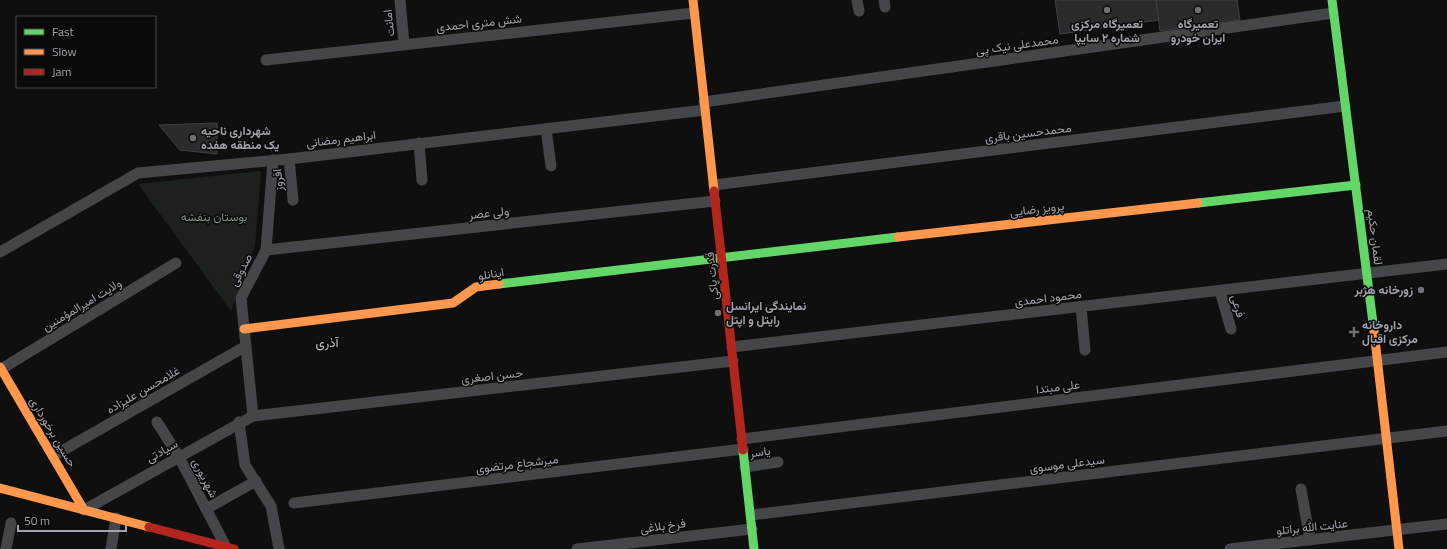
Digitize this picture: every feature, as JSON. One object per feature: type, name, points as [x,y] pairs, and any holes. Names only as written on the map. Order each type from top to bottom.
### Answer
[{"type":"street","name":"امانت","points":[[400,0],[404,44]]},
{"type":"street","name":"قدرت پاکی","points":[[693,0],[754,549]]},
{"type":"street","name":"لقمان حکیم","points":[[1332,0],[1367,274],[1399,549]]},
{"type":"street","name":"شش متری احمدی","points":[[266,60],[694,13]]},
{"type":"street","name":"محمدعلی نیک پی","points":[[705,106],[1333,13]]},
{"type":"street","name":"ابراهیم رمضانی","points":[[0,252],[138,173],[289,159],[546,129],[705,106]]},
{"type":"street","name":"محمدحسین باقری","points":[[714,186],[1345,106]]},
{"type":"street","points":[[546,129],[550,166]]},
{"type":"street","points":[[419,143],[422,180]]},
{"type":"street","name":"افروز","points":[[289,159],[293,200]]},
{"type":"street","name":"صدوقی","points":[[253,416],[241,298],[266,250],[273,160]]},
{"type":"street","name":"پرویز رضایی","points":[[722,257],[1356,184]]},
{"type":"street","name":"ولی عصر","points":[[266,250],[715,201]]},
{"type":"street","name":"اینانلو","points":[[244,329],[453,303],[476,287],[722,257]]},
{"type":"street","name":"ولایت امیرالمؤمنین","points":[[1,368],[176,263]]},
{"type":"street","name":"محمود احمدی","points":[[732,347],[1447,264]]},
{"type":"street","name":"فرعی","points":[[1220,291],[1231,329]]},
{"type":"street","points":[[1081,307],[1085,350]]},
{"type":"street","name":"غلامحسن علیزاده","points":[[53,456],[246,346]]},
{"type":"street","name":"علی مبتدا","points":[[742,444],[1447,352]]},
{"type":"street","name":"حسن اصغری","points":[[253,416],[733,362]]},
{"type":"street","name":"حسین برخورداری","points":[[1,368],[84,510]]},
{"type":"street","name":"سیادتی","points":[[84,510],[239,422],[253,416]]},
{"type":"street","name":"شهریوری","points":[[157,422],[179,457],[206,508],[230,548]]},
{"type":"street","points":[[239,422],[245,464],[271,506],[279,549]]},
{"type":"street","name":"سیدعلی موسوی","points":[[750,515],[1447,431]]},
{"type":"street","name":"میرشجاع مرتضوی","points":[[294,504],[742,444]]},
{"type":"street","name":"یاسر","points":[[745,467],[778,462]]},
{"type":"street","points":[[206,508],[256,481]]},
{"type":"street","points":[[0,488],[230,548]]},
{"type":"street","points":[[1301,489],[1310,540]]},
{"type":"street","points":[[111,549],[116,518]]},
{"type":"street","points":[[6,549],[11,523]]},
{"type":"street","name":"عنایت الله براتلو","points":[[1230,549],[1447,524]]},
{"type":"street","name":"فرخ بلاغی","points":[[577,549],[752,529]]},
{"type":"green space","name":"بوستان بنفشه","points":[[261,171],[255,246],[231,311],[138,184]]},
{"type":"building","name":"تعمیرگاه مرکزی شماره ۲ سایپا","points":[[1055,0],[1156,0],[1159,20],[1060,34]]},
{"type":"building","name":"تعمیرگاه ایران خودرو","points":[[1156,0],[1237,0],[1240,20],[1160,31]]},
{"type":"building","name":"شهرداری ناحیه یک منطقه هفده","points":[[217,123],[217,154],[180,150],[159,125]]},
{"type":"traffic: fast","points":[[1332,0],[1374,331]]},
{"type":"traffic: fast","points":[[1198,203],[1356,185]]},
{"type":"traffic: fast","points":[[499,284],[898,237]]},
{"type":"traffic: fast","points":[[743,450],[754,549]]},
{"type":"traffic: slow","points":[[693,0],[714,191]]},
{"type":"traffic: slow","points":[[898,237],[1198,203]]},
{"type":"traffic: slow","points":[[244,329],[453,303],[476,287],[499,284]]},
{"type":"traffic: slow","points":[[1374,331],[1399,549]]},
{"type":"traffic: slow","points":[[0,367],[84,510]]},
{"type":"traffic: slow","points":[[0,488],[149,527]]},
{"type":"traffic: jam","points":[[714,191],[743,450]]},
{"type":"traffic: jam","points":[[149,527],[234,549]]},
{"type":"place","name":"تعمیرگاه مرکزی شماره ۲ سایپا","points":[[1107,10]]},
{"type":"place","name":"تعمیرگاه ایران خودرو","points":[[1198,10]]},
{"type":"place","name":"شهرداری ناحیه یک منطقه هفده","points":[[193,138]]},
{"type":"place","name":"زورخانه هژبر","points":[[1421,290]]},
{"type":"place","name":"نمایندگی ایرانسل رایتل و اپتل","points":[[718,313]]},
{"type":"place","name":"داروخانه مرکزی اقبال","points":[[1354,332]]},
{"type":"district","name":"آذری","points":[[327,342]]}]
